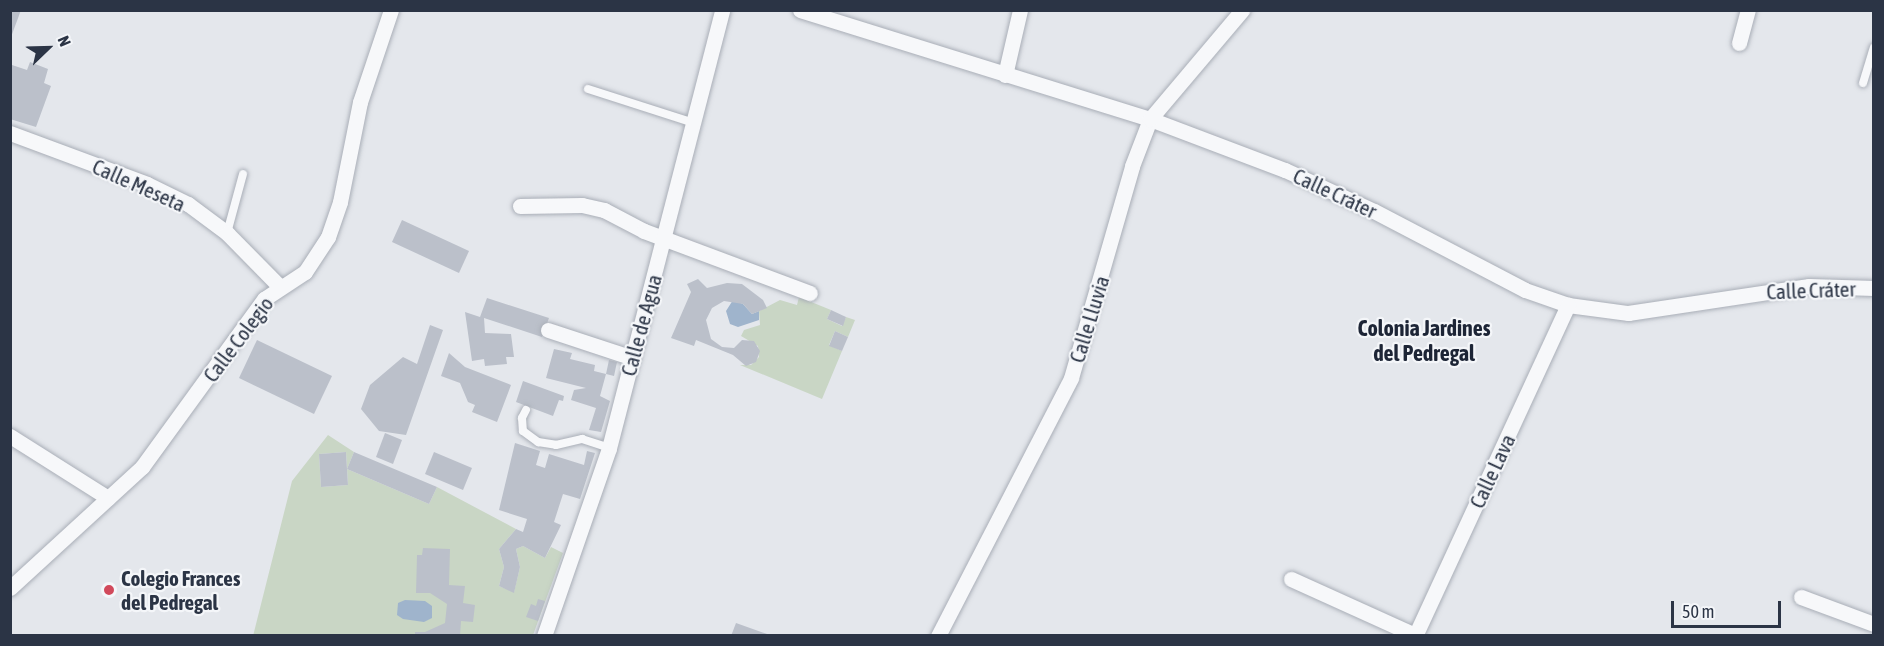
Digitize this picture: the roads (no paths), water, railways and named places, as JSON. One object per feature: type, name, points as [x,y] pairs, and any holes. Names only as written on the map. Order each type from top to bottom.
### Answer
[{"type":"street","name":"Calle Colegio","points":[[10,588],[142,467],[264,299],[279,286],[305,272],[328,237],[340,202],[360,102],[391,10]]},
{"type":"street","name":"Calle de Agua","points":[[544,636],[609,448],[722,10]]},
{"type":"street","name":"Calle Cráter","points":[[800,10],[1150,119],[1285,170],[1374,211],[1525,290],[1568,305],[1628,312],[1809,286],[1874,288]]},
{"type":"street","points":[[1005,75],[1020,10]]},
{"type":"street","name":"Calle Lluvia","points":[[938,636],[1071,378],[1132,166],[1150,119],[1242,10]]},
{"type":"street","points":[[1739,43],[1748,10]]},
{"type":"street","name":"Calle Meseta","points":[[10,133],[147,184],[188,204],[227,233],[279,286]]},
{"type":"street","points":[[520,207],[593,207],[664,238],[810,293]]},
{"type":"street","name":"Calle Lava","points":[[1415,635],[1568,305]]},
{"type":"street","points":[[548,330],[633,358]]},
{"type":"street","points":[[10,436],[108,498]]},
{"type":"street","points":[[1291,579],[1415,635]]},
{"type":"street","points":[[1801,597],[1874,624]]},
{"type":"lane","points":[[1863,83],[1874,48]]},
{"type":"lane","points":[[588,89],[693,123]]},
{"type":"lane","points":[[227,233],[243,174]]},
{"type":"lane","points":[[526,410],[521,422],[523,431],[538,442],[556,445],[582,439],[609,448]]},
{"type":"water","points":[[733,300],[743,304],[752,314],[759,311],[759,320],[738,327],[730,324],[726,311]]},
{"type":"water","points":[[405,600],[425,601],[432,606],[432,618],[424,622],[403,619],[397,615],[398,603]]},
{"type":"place","name":"Colegio Frances del Pedregal","points":[[109,590]]},
{"type":"district","name":"Colonia Jardines del Pedregal","points":[[1424,340]]}]
